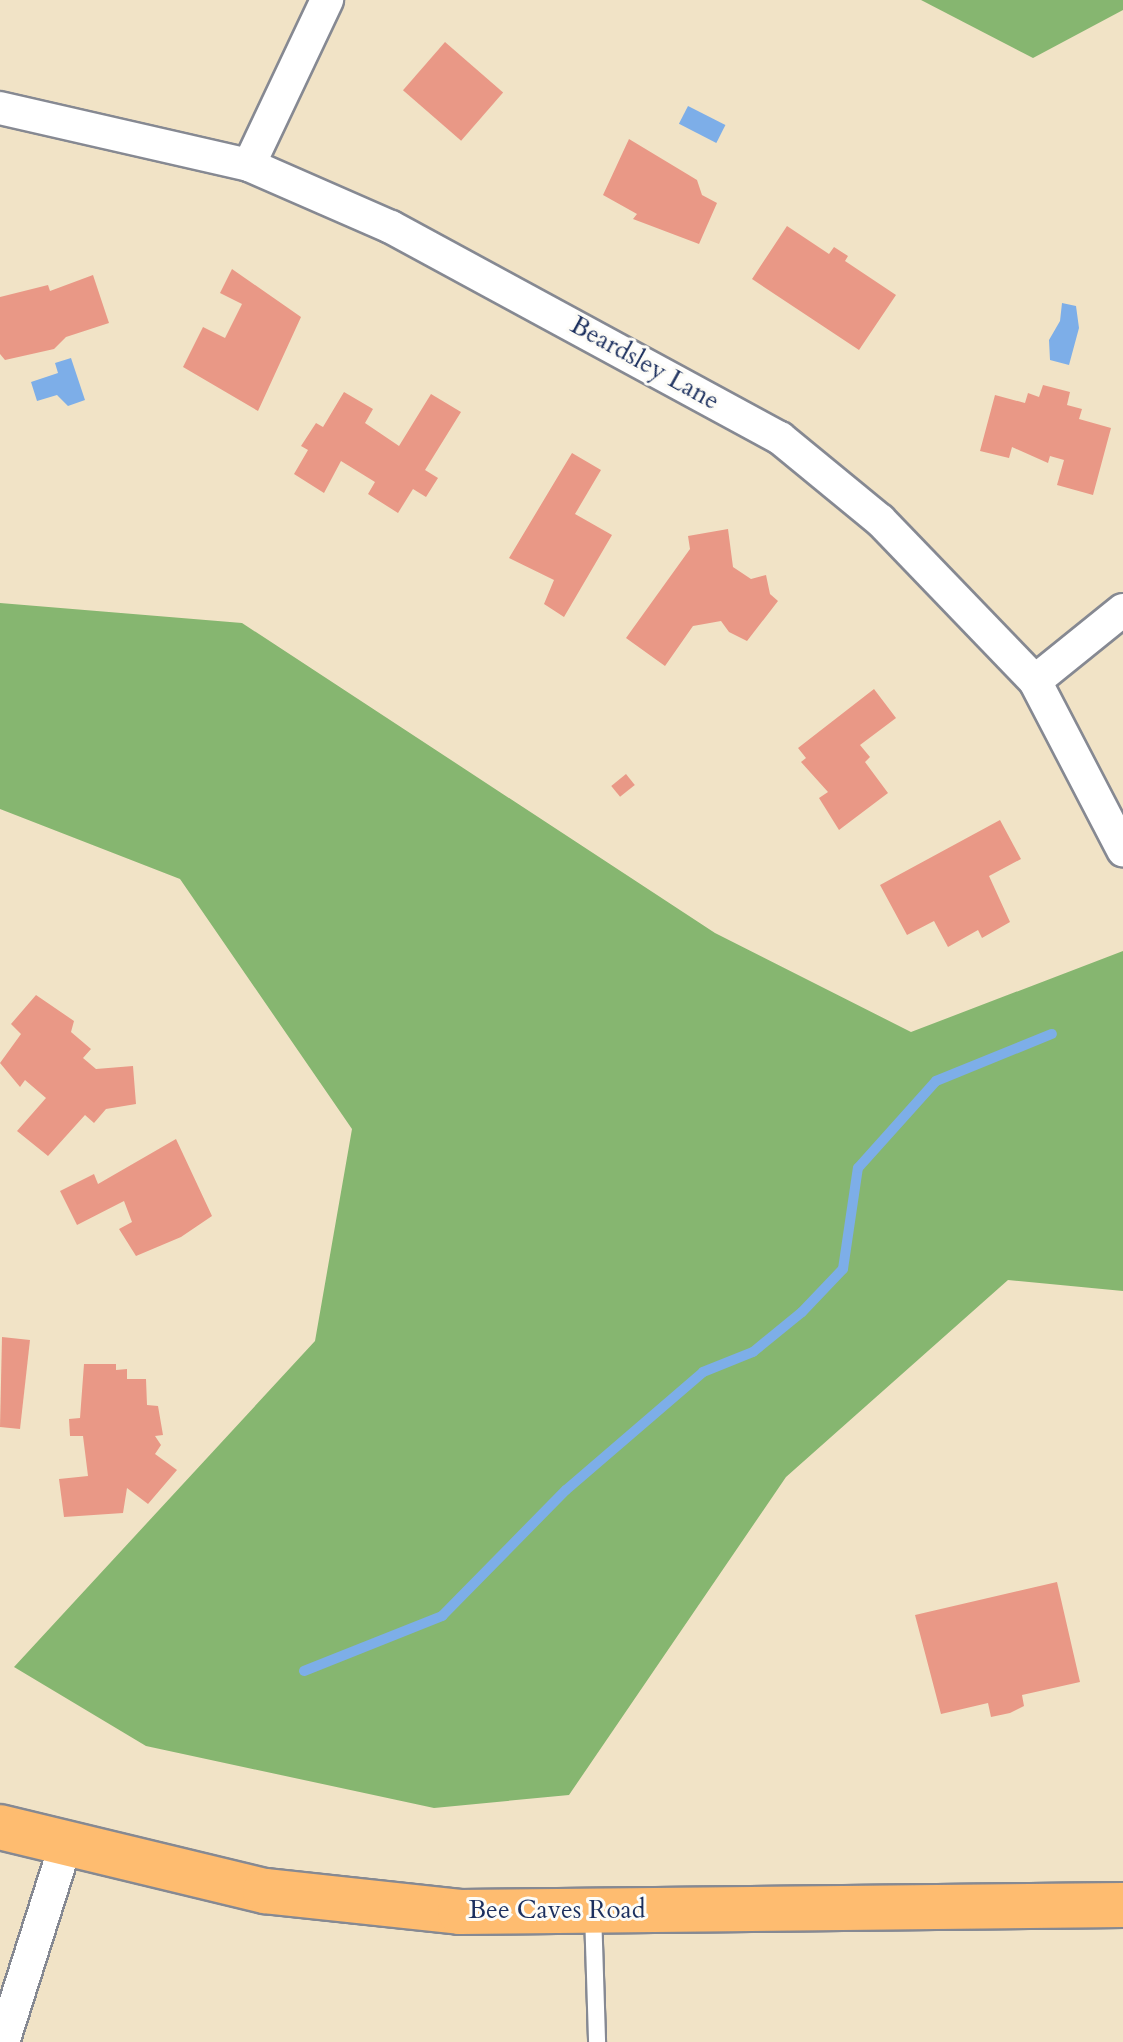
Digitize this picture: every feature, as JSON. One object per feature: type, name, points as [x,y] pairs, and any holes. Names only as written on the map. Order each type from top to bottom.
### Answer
[{"type":"main road","name":"Bee Caves Road","points":[[0,1827],[65,1846],[265,1891],[460,1912],[1123,1905]]},
{"type":"street","points":[[249,165],[327,0]]},
{"type":"street","name":"Beardsley Lane","points":[[0,108],[249,165],[391,227],[780,438],[880,520],[1035,681],[1123,850]]},
{"type":"street","points":[[1035,681],[1123,610]]},
{"type":"street","points":[[3,2042],[65,1846]]},
{"type":"lane","points":[[593,1910],[597,2042]]},
{"type":"green space","points":[[921,0],[1123,0],[1123,10],[1033,58]]},
{"type":"green space","points":[[0,603],[242,623],[715,933],[911,1032],[1123,951],[1123,1291],[1008,1280],[786,1477],[569,1795],[434,1808],[146,1746],[14,1667],[315,1341],[352,1129],[180,879],[0,809]]},
{"type":"water","points":[[688,106],[725,125],[716,143],[679,124]]},
{"type":"water","points":[[1062,303],[1076,306],[1079,328],[1069,365],[1050,360],[1049,340],[1060,321]]},
{"type":"water","points":[[71,358],[85,400],[68,406],[57,395],[37,401],[31,382],[58,373],[55,363]]},
{"type":"building","points":[[445,42],[503,93],[461,141],[403,90]]},
{"type":"building","points":[[629,139],[697,180],[702,195],[717,203],[699,244],[633,219],[637,214],[603,195]]},
{"type":"building","points":[[787,226],[829,254],[834,247],[848,256],[845,261],[896,295],[859,350],[752,279]]},
{"type":"building","points":[[232,269],[301,317],[258,411],[183,367],[203,327],[225,338],[242,304],[220,293]]},
{"type":"building","points":[[93,275],[109,323],[66,337],[54,349],[5,360],[0,354],[0,297],[48,285],[50,291]]},
{"type":"building","points":[[1043,385],[1070,392],[1067,405],[1082,409],[1079,419],[1111,428],[1093,495],[1057,485],[1064,460],[1050,456],[1048,463],[1012,447],[1009,458],[980,451],[995,395],[1025,403],[1028,393],[1039,397]]},
{"type":"building","points":[[344,392],[373,409],[365,423],[399,446],[431,394],[461,412],[425,470],[438,478],[426,497],[413,489],[398,513],[368,494],[375,482],[341,461],[324,493],[294,474],[308,450],[301,446],[316,423],[323,427]]},
{"type":"building","points":[[572,453],[601,470],[575,514],[612,535],[564,617],[544,604],[554,580],[509,558]]},
{"type":"building","points":[[728,529],[733,567],[751,579],[766,575],[770,594],[778,601],[747,641],[729,632],[721,621],[693,626],[665,666],[626,638],[690,549],[688,536]]},
{"type":"building","points":[[874,689],[896,718],[860,745],[870,757],[865,762],[888,793],[839,830],[819,798],[828,792],[801,762],[806,758],[798,748]]},
{"type":"building","points":[[626,774],[635,785],[620,797],[611,786]]},
{"type":"building","points":[[1000,820],[1021,859],[989,876],[1010,922],[982,938],[978,930],[948,947],[934,921],[907,935],[880,885]]},
{"type":"building","points":[[36,995],[74,1021],[71,1032],[91,1049],[83,1058],[96,1069],[133,1066],[136,1104],[106,1109],[94,1123],[85,1115],[48,1156],[17,1131],[46,1098],[25,1080],[20,1087],[0,1063],[21,1034],[11,1024]]},
{"type":"building","points":[[176,1139],[212,1216],[181,1237],[136,1256],[119,1229],[132,1222],[124,1201],[77,1225],[60,1191],[94,1174],[98,1184]]},
{"type":"building","points":[[2,1337],[30,1340],[20,1429],[0,1427]]},
{"type":"building","points":[[84,1364],[116,1364],[116,1370],[127,1369],[127,1379],[146,1379],[147,1405],[158,1406],[163,1435],[155,1436],[161,1445],[155,1454],[177,1470],[148,1504],[127,1488],[123,1513],[64,1517],[59,1479],[88,1476],[83,1436],[70,1436],[69,1419],[80,1418]]},
{"type":"building","points":[[1057,1582],[1080,1682],[1022,1695],[1024,1706],[1010,1713],[991,1717],[988,1703],[941,1714],[915,1615]]},
{"type":"waterway","points":[[304,1671],[442,1616],[566,1490],[703,1372],[753,1352],[802,1312],[843,1269],[858,1168],[936,1081],[1052,1034]]}]
